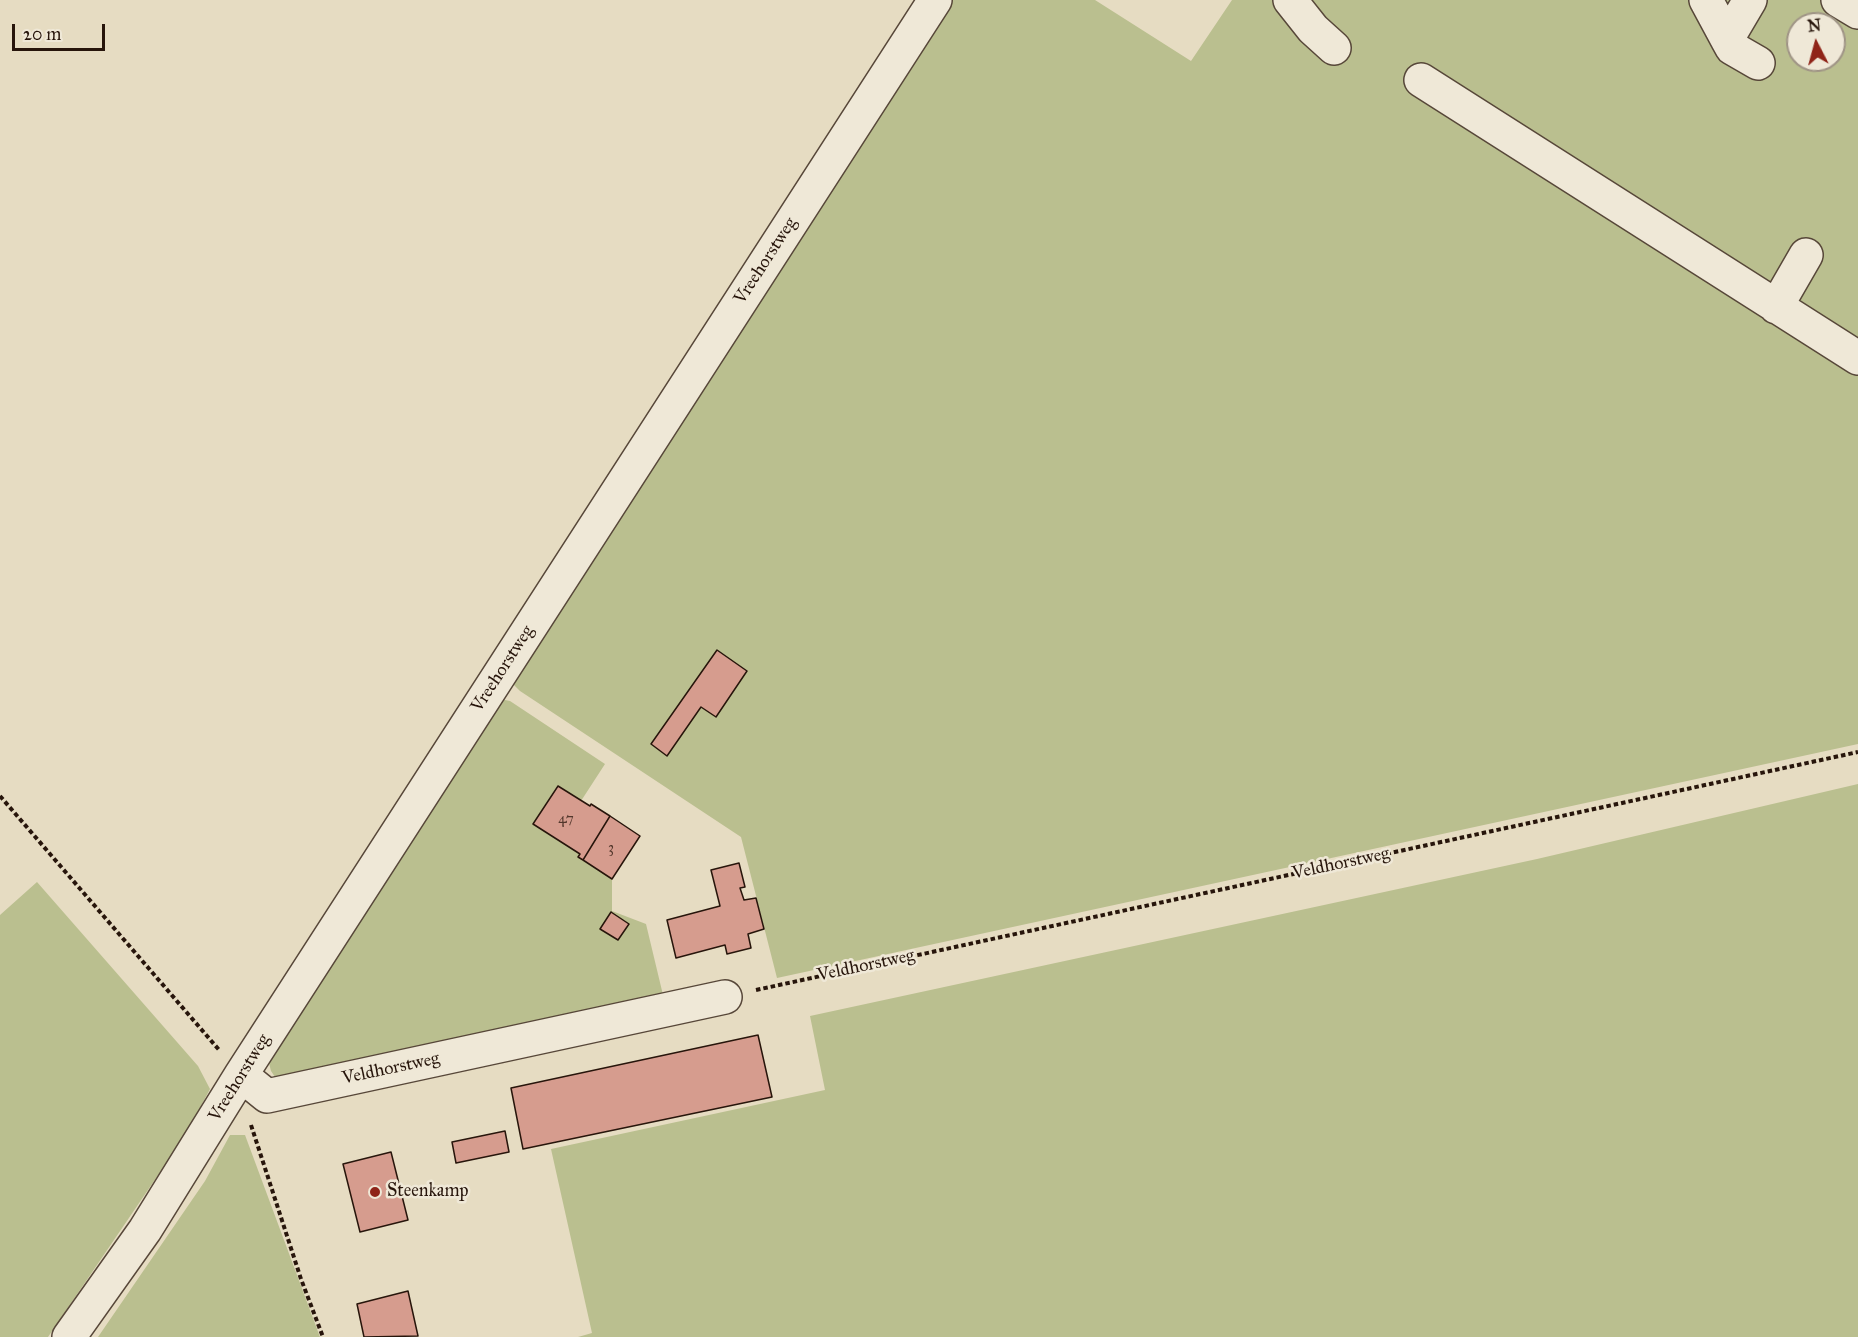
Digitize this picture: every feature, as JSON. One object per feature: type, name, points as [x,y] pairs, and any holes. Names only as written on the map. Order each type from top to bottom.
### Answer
[{"type":"street","name":"Vreehorstweg","points":[[69,1337],[145,1230],[241,1075],[935,0]]},
{"type":"street","points":[[1290,0],[1313,29],[1334,48]]},
{"type":"street","points":[[1706,0],[1732,48],[1758,63]]},
{"type":"street","points":[[1727,39],[1750,0]]},
{"type":"street","points":[[1838,0],[1858,12]]},
{"type":"street","points":[[1421,80],[1858,358]]},
{"type":"street","points":[[1776,307],[1806,255]]},
{"type":"street","name":"Veldhorstweg","points":[[241,1075],[267,1096],[725,997]]},
{"type":"path","name":"Veldhorstweg","points":[[725,997],[1858,752]]},
{"type":"path","points":[[0,796],[241,1075],[248,1114],[301,1279],[323,1337]]},
{"type":"green space","points":[[947,0],[1095,0],[1191,61],[1232,0],[1858,0],[1858,744],[777,978],[741,837],[514,685],[512,675]]},
{"type":"green space","points":[[500,699],[510,701],[605,764],[581,801],[557,786],[533,824],[580,854],[578,857],[612,879],[612,911],[646,924],[663,995],[277,1080],[269,1063],[271,1052]]},
{"type":"green space","points":[[1858,784],[1858,1337],[578,1337],[592,1333],[551,1149],[825,1090],[810,1016],[1537,859]]},
{"type":"green space","points":[[37,882],[198,1066],[210,1089],[186,1134],[48,1337],[0,1337],[0,915]]},
{"type":"green space","points":[[230,1135],[245,1135],[320,1337],[98,1337],[205,1181]]},
{"type":"building","points":[[717,650],[747,671],[716,717],[701,707],[667,756],[651,744]]},
{"type":"building","points":[[558,786],[610,816],[583,860],[578,857],[580,854],[533,824]]},
{"type":"building","points":[[610,816],[640,836],[612,879],[583,860]]},
{"type":"building","points":[[739,863],[745,887],[740,888],[744,900],[756,898],[764,929],[748,934],[751,948],[727,954],[725,945],[676,958],[667,920],[720,906],[711,870]]},
{"type":"building","points":[[611,912],[629,924],[618,940],[600,929]]},
{"type":"building","points":[[758,1035],[772,1097],[523,1149],[511,1088]]},
{"type":"building","points":[[505,1131],[509,1152],[456,1163],[452,1142]]},
{"type":"building","name":"Steenkamp","points":[[391,1152],[408,1220],[360,1232],[343,1164]]},
{"type":"building","points":[[408,1291],[418,1336],[364,1337],[357,1304]]},
{"type":"place","name":"Steenkamp","points":[[375,1192]]}]
